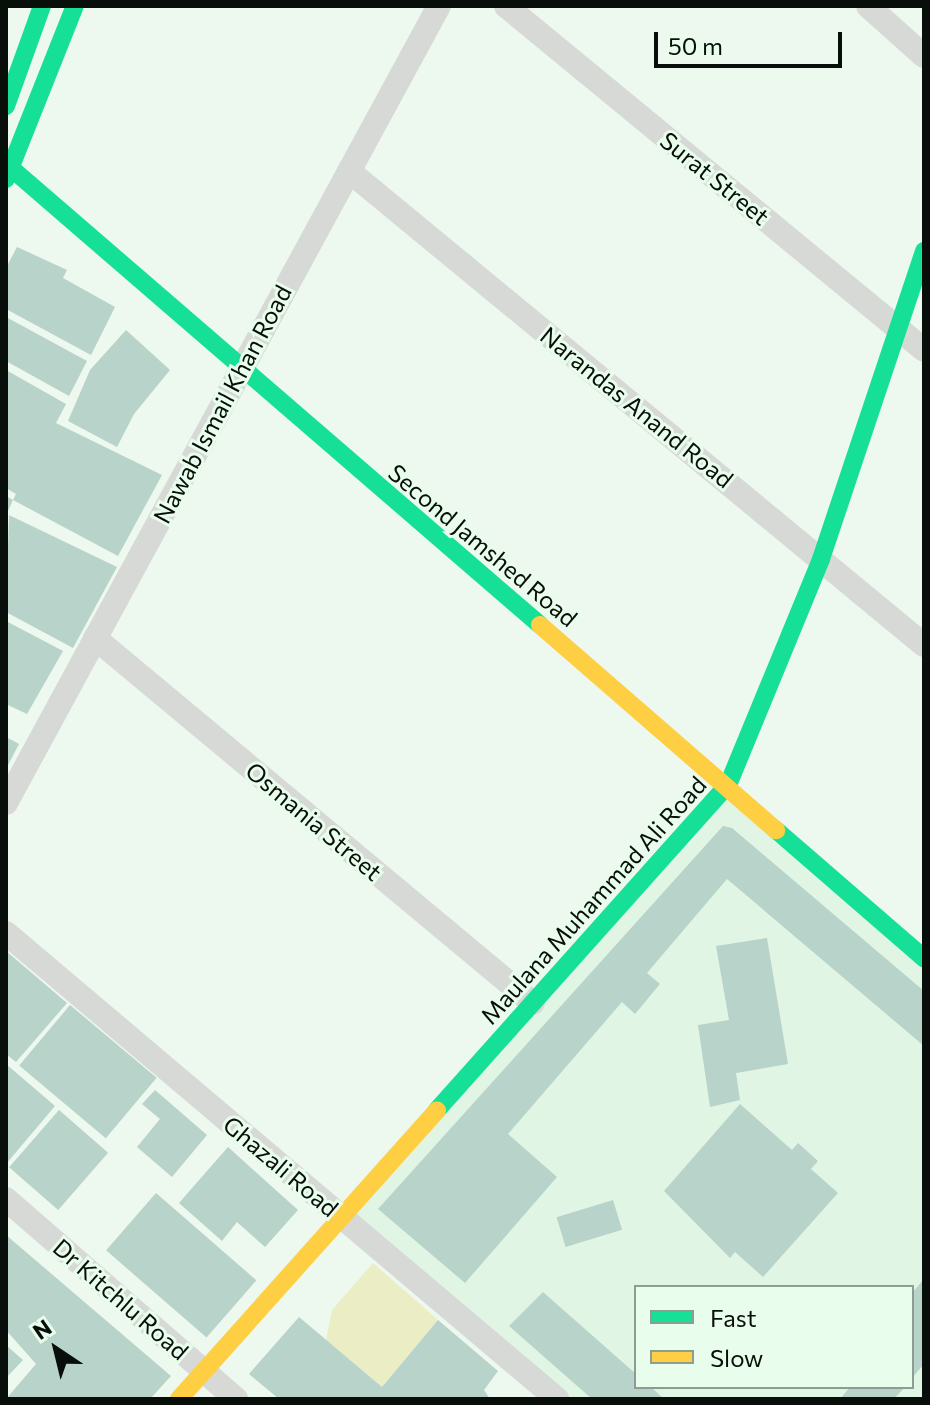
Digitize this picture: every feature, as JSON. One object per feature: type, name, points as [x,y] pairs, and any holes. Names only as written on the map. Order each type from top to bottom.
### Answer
[{"type":"street","points":[[6,106],[42,6]]},
{"type":"street","points":[[9,174],[75,6]]},
{"type":"street","name":"Nawab Ismail Khan Road","points":[[6,803],[439,6]]},
{"type":"street","name":"Surat Street","points":[[506,6],[924,350]]},
{"type":"street","points":[[868,6],[924,56]]},
{"type":"street","name":"Narandas Anand Road","points":[[349,171],[924,645]]},
{"type":"street","name":"Second Jamshed Road","points":[[9,174],[728,785],[924,958]]},
{"type":"street","name":"Maulana Muhammad Ali Road","points":[[179,1399],[728,785],[821,559],[924,251]]},
{"type":"street","name":"Osmania Street","points":[[95,638],[533,1003]]},
{"type":"street","name":"Ghazali Road","points":[[6,933],[557,1399]]},
{"type":"street","name":"Dr Kitchlu Road","points":[[6,1199],[236,1399]]},
{"type":"shaded area","points":[[728,785],[924,958],[924,1399],[557,1399],[341,1218]]},
{"type":"green space","points":[[373,1263],[438,1320],[382,1387],[326,1340],[332,1310]]},
{"type":"building","points":[[17,247],[67,270],[63,278],[115,307],[91,355],[6,309],[6,268]]},
{"type":"building","points":[[6,317],[87,361],[69,396],[6,361]]},
{"type":"building","points":[[126,330],[170,370],[134,414],[117,447],[68,421],[90,370]]},
{"type":"building","points":[[6,370],[66,404],[56,423],[162,475],[118,556],[13,500],[16,494],[6,488]]},
{"type":"building","points":[[6,496],[13,500],[6,515]]},
{"type":"building","points":[[9,515],[117,567],[73,648],[6,612]]},
{"type":"building","points":[[6,621],[63,651],[27,714],[6,704]]},
{"type":"building","points":[[6,737],[19,744],[6,769]]},
{"type":"building","points":[[723,826],[732,828],[924,991],[924,1046],[727,879],[647,973],[660,984],[635,1014],[622,1002],[508,1134],[557,1177],[465,1283],[378,1209]]},
{"type":"building","points":[[767,938],[788,1064],[736,1073],[740,1100],[710,1107],[698,1025],[729,1020],[716,946]]},
{"type":"building","points":[[6,951],[67,1003],[16,1062],[6,1054]]},
{"type":"building","points":[[70,1005],[157,1078],[106,1138],[19,1066]]},
{"type":"building","points":[[6,1064],[55,1106],[6,1164]]},
{"type":"building","points":[[155,1090],[207,1135],[172,1177],[137,1147],[160,1119],[142,1104]]},
{"type":"building","points":[[740,1104],[792,1150],[798,1143],[818,1161],[811,1169],[838,1193],[763,1277],[735,1252],[730,1258],[664,1191]]},
{"type":"building","points":[[59,1110],[108,1153],[58,1210],[9,1167]]},
{"type":"building","points":[[228,1147],[298,1210],[265,1247],[237,1222],[222,1241],[179,1203]]},
{"type":"building","points":[[156,1193],[256,1280],[207,1338],[106,1250]]},
{"type":"building","points":[[613,1200],[622,1230],[566,1247],[557,1217]]},
{"type":"building","points":[[6,1235],[171,1376],[150,1399],[6,1399],[36,1364],[6,1330]]},
{"type":"building","points":[[924,1279],[924,1364],[914,1376],[914,1291]]},
{"type":"building","points":[[543,1292],[634,1372],[634,1389],[653,1389],[664,1399],[592,1399],[509,1326]]},
{"type":"building","points":[[299,1317],[382,1387],[438,1320],[498,1371],[484,1390],[490,1399],[279,1399],[249,1374]]},
{"type":"building","points":[[6,1345],[23,1360],[6,1378]]},
{"type":"building","points":[[848,1389],[903,1389],[894,1399],[840,1399]]},
{"type":"traffic: fast","points":[[6,106],[42,6]]},
{"type":"traffic: fast","points":[[6,179],[75,6]]},
{"type":"traffic: fast","points":[[11,168],[540,625]]},
{"type":"traffic: fast","points":[[437,1110],[728,785],[821,559],[924,251]]},
{"type":"traffic: fast","points":[[776,830],[924,958]]},
{"type":"traffic: slow","points":[[540,625],[776,830]]},
{"type":"traffic: slow","points":[[179,1399],[437,1110]]}]
